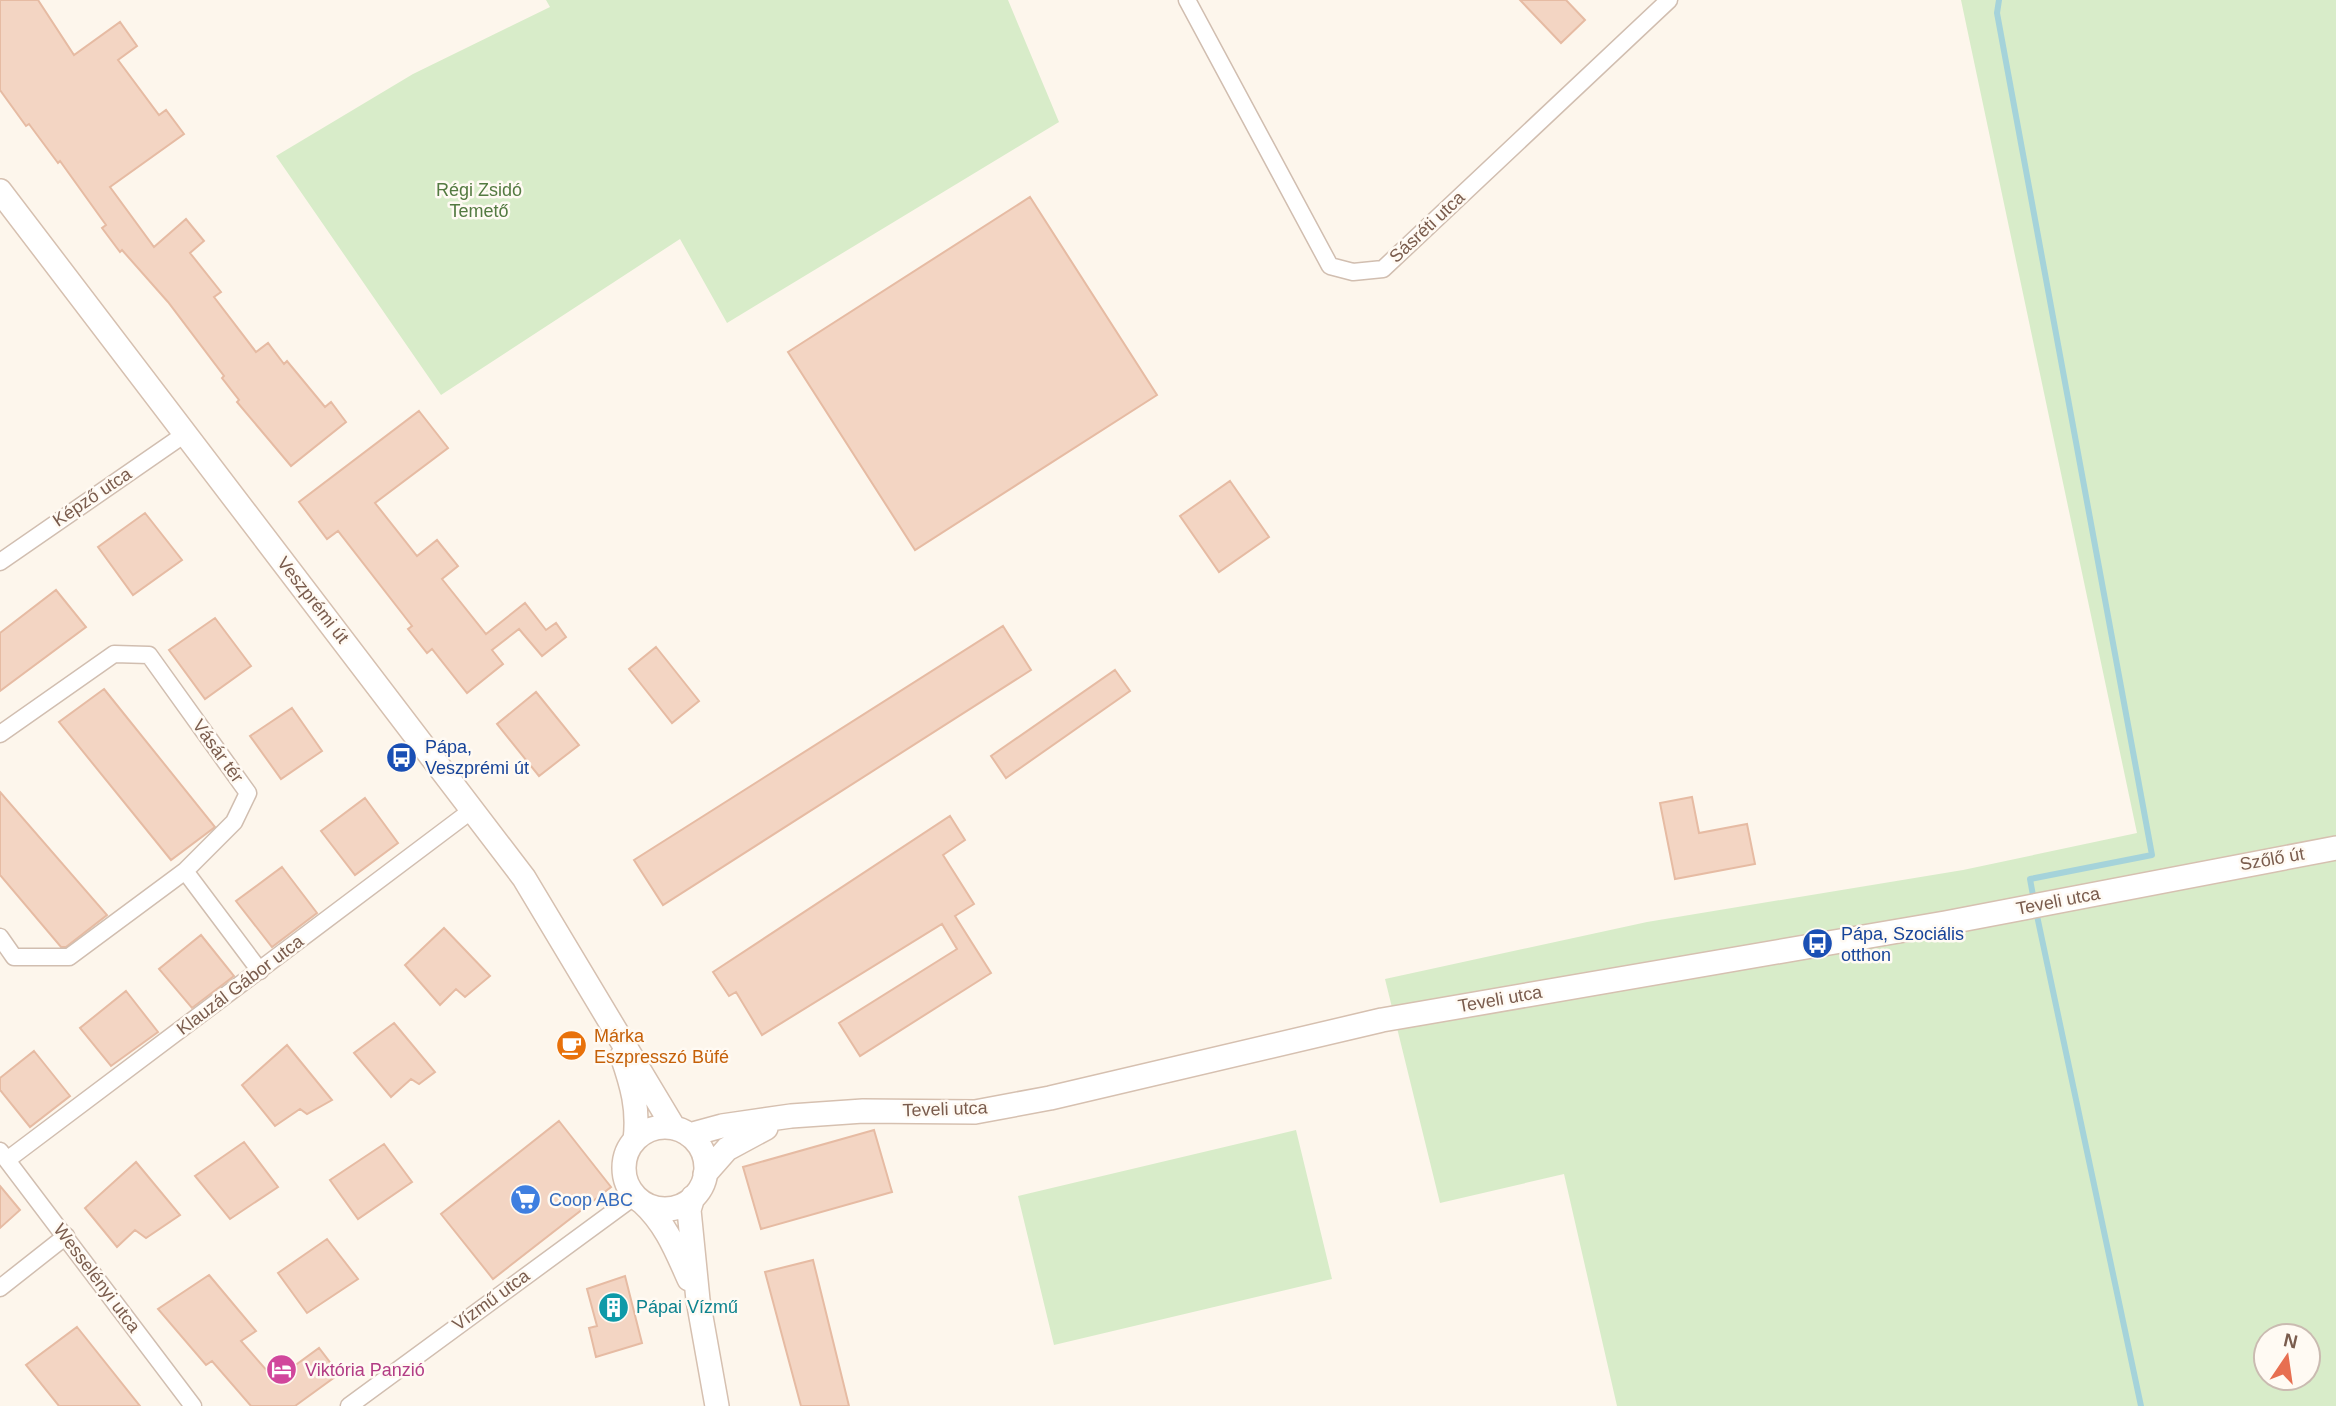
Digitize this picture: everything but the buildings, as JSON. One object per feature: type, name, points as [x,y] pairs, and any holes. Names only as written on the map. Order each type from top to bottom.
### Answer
[{"type":"main road","name":"Veszprémi út","points":[[0,191],[531,888],[682,1132]]},
{"type":"main road","name":"Szőlő út","points":[[2209,871],[2336,848]]},
{"type":"main road","name":"Teveli utca","points":[[682,1132],[791,1116],[863,1111],[975,1112],[1050,1098],[1382,1020],[2017,909],[2209,871]]},
{"type":"main road","name":"Veszprémi út","points":[[611,1020],[635,1096],[638,1118],[635,1140]]},
{"type":"main road","name":"Teveli utca","points":[[705,1174],[718,1156],[734,1144],[791,1116]]},
{"type":"main road","points":[[698,1300],[671,1238],[656,1215],[639,1199],[624,1173],[626,1155],[635,1140],[653,1129],[682,1132],[704,1156],[705,1174],[689,1210],[698,1300],[717,1406]]},
{"type":"main road","points":[[639,1199],[668,1209],[693,1197]]},
{"type":"street","name":"Sásréti utca","points":[[1187,0],[1330,266],[1353,272],[1383,269],[1669,0]]},
{"type":"street","name":"Képző utca","points":[[0,562],[185,434]]},
{"type":"street","name":"Vásár tér","points":[[0,937],[14,957],[69,957],[185,871],[234,822],[248,793],[149,655],[114,654],[3,726]]},
{"type":"street","name":"Klauzál Gábor utca","points":[[4,1155],[260,971],[472,810]]},
{"type":"street","points":[[185,871],[260,971]]},
{"type":"street","name":"Wesselényi utca","points":[[4,1155],[193,1406]]},
{"type":"street","name":"Vízmű utca","points":[[349,1406],[639,1199]]},
{"type":"street","points":[[0,1288],[66,1236]]},
{"type":"green space","name":"Régi Zsidó Temető","points":[[546,0],[1008,0],[1059,122],[727,323],[680,239],[441,395],[276,156],[413,74],[550,7]]},
{"type":"green space","points":[[1961,0],[2336,0],[2336,1406],[1617,1406],[1564,1174],[1440,1203],[1385,979],[1647,922],[1963,870],[2137,833]]},
{"type":"green space","points":[[1296,1130],[1332,1279],[1054,1345],[1018,1196]]},
{"type":"waterway","points":[[1999,0],[1997,13],[2152,855],[2030,879],[2034,901]]},
{"type":"waterway","points":[[2036,911],[2141,1406]]},
{"type":"place","name":"Pápa, Veszprémi út","points":[[402,757]]},
{"type":"place","name":"Pápa, Szociális otthon","points":[[1818,944]]},
{"type":"place","name":"Márka Eszpresszó Büfé","points":[[571,1046]]},
{"type":"place","name":"Coop ABC","points":[[526,1200]]},
{"type":"place","name":"Pápai Vízmű","points":[[613,1307]]},
{"type":"place","name":"Viktória Panzió","points":[[282,1370]]}]
